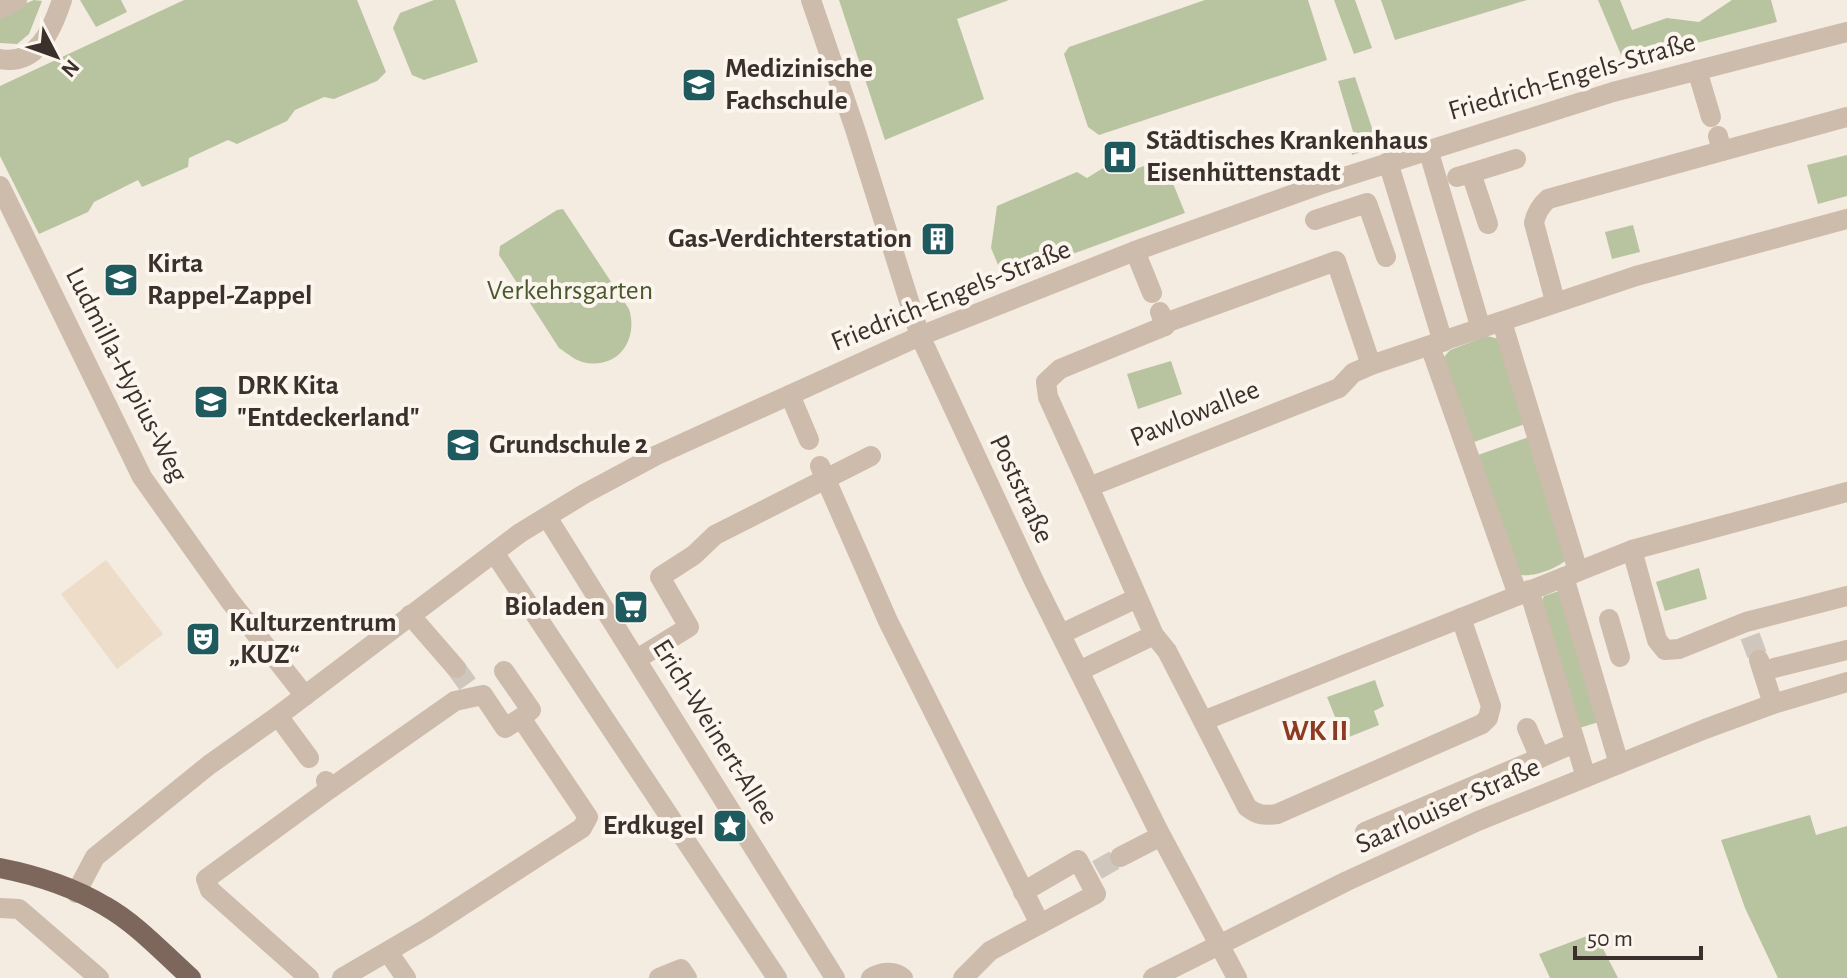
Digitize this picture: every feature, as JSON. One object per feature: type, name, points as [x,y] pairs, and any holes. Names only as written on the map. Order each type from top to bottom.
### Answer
[{"type":"main road","points":[[0,868],[34,874],[105,906],[191,978]]},
{"type":"street","points":[[0,9],[17,0]]},
{"type":"street","points":[[5,64],[30,55],[45,39],[62,0]]},
{"type":"street","name":"Poststraße","points":[[811,0],[920,336],[986,481],[1079,671],[1234,973]]},
{"type":"street","name":"Friedrich-Engels-Straße","points":[[76,893],[95,857],[209,765],[520,533],[657,455],[920,336],[1135,251],[1388,162],[1613,92],[1847,32]]},
{"type":"street","points":[[1697,70],[1717,135]]},
{"type":"street","points":[[1555,301],[1534,223],[1543,204],[1717,135],[1847,117]]},
{"type":"street","points":[[1428,149],[1481,329]]},
{"type":"street","points":[[1488,224],[1464,175],[1516,159]]},
{"type":"street","points":[[1388,162],[1436,344],[1586,777]]},
{"type":"street","name":"Ludmilla-Hypius-Weg","points":[[0,186],[142,477],[230,601],[305,696]]},
{"type":"street","points":[[1315,220],[1367,203],[1386,257]]},
{"type":"street","name":"Pawlowallee","points":[[1089,487],[1339,388],[1353,373],[1371,365],[1649,272],[1847,219]]},
{"type":"street","points":[[1135,251],[1152,293]]},
{"type":"street","points":[[1371,365],[1336,261],[1168,322],[1162,319],[1060,369],[1046,382],[1048,397],[1154,635],[1167,651],[1247,807],[1256,814],[1277,814],[1482,724],[1488,718],[1491,706],[1461,618]]},
{"type":"street","points":[[1502,322],[1619,764]]},
{"type":"street","points":[[790,395],[809,440]]},
{"type":"street","points":[[637,659],[689,627],[660,577],[694,555],[715,535],[823,472],[871,456]]},
{"type":"street","points":[[823,472],[888,621],[1040,924]]},
{"type":"street","points":[[1203,721],[1632,550],[1847,492]]},
{"type":"street","name":"Erich-Weinert-Allee","points":[[547,517],[835,978]]},
{"type":"street","points":[[1632,550],[1657,640],[1665,650],[1679,649],[1748,629],[1847,596]]},
{"type":"street","points":[[495,554],[777,978]]},
{"type":"street","points":[[1061,634],[1137,598]]},
{"type":"street","points":[[410,615],[456,668]]},
{"type":"street","points":[[1609,619],[1620,657]]},
{"type":"street","points":[[1079,671],[1154,635]]},
{"type":"street","points":[[1773,704],[1766,664],[1847,650]]},
{"type":"street","points":[[309,978],[210,890],[206,879],[329,784],[455,701],[474,693],[483,695],[505,728],[521,718],[531,710],[504,671]]},
{"type":"street","name":"Saarlouiser Straße","points":[[1153,978],[1412,850],[1586,777],[1773,704],[1847,682]]},
{"type":"street","points":[[278,716],[309,758]]},
{"type":"street","points":[[342,978],[582,828],[588,817],[521,718]]},
{"type":"street","name":"Saarlouiser Straße","points":[[1527,728],[1540,758]]},
{"type":"street","name":"Saarlouiser Straße","points":[[1365,832],[1575,743]]},
{"type":"street","points":[[1120,857],[1161,836]]},
{"type":"street","points":[[963,978],[990,951],[1096,894],[1091,873],[1078,860],[1023,892]]},
{"type":"street","points":[[0,908],[19,909],[99,978]]},
{"type":"street","points":[[388,952],[406,978]]},
{"type":"street","points":[[659,978],[681,969],[687,978]]},
{"type":"street","points":[[871,978],[880,973],[898,973],[903,978]]},
{"type":"street","points":[[1213,978],[1234,973]]},
{"type":"green space","points":[[34,0],[42,1],[29,34],[17,44],[0,43],[0,14]]},
{"type":"green space","points":[[80,0],[121,0],[127,12],[96,27]]},
{"type":"green space","points":[[184,0],[357,0],[386,72],[377,81],[334,99],[324,97],[295,110],[287,121],[237,144],[228,140],[189,158],[188,167],[142,187],[138,180],[94,202],[88,212],[39,234],[0,156],[0,86]]},
{"type":"green space","points":[[434,0],[455,0],[478,62],[424,80],[412,75],[393,28],[400,13]]},
{"type":"green space","points":[[839,0],[1009,0],[957,19],[984,99],[885,140]]},
{"type":"green space","points":[[1205,0],[1308,0],[1327,60],[1099,135],[1088,127],[1064,54],[1069,47]]},
{"type":"green space","points":[[1334,0],[1355,0],[1372,48],[1354,54]]},
{"type":"green space","points":[[1381,0],[1527,0],[1395,40]]},
{"type":"green space","points":[[1598,0],[1620,0],[1632,30],[1667,18],[1699,22],[1732,0],[1771,0],[1777,22],[1624,62]]},
{"type":"green space","points":[[1355,77],[1378,146],[1352,155],[1349,137],[1354,135],[1338,81]]},
{"type":"green space","points":[[1847,155],[1847,196],[1818,204],[1807,165]]},
{"type":"green space","points":[[1163,159],[1185,213],[1004,279],[991,248],[997,206],[1077,172],[1087,178],[1116,160],[1133,170]]},
{"type":"green space","name":"Verkehrsgarten","points":[[563,209],[629,309],[629,340],[609,361],[583,362],[559,348],[499,255],[500,246]]},
{"type":"green space","points":[[1633,225],[1640,252],[1612,259],[1605,232]]},
{"type":"green space","points":[[1487,336],[1499,339],[1568,559],[1551,569],[1537,574],[1517,574],[1444,357],[1450,350]],"holes":[[[1525,424],[1529,437],[1478,455],[1474,442]]]},
{"type":"green space","points":[[1171,361],[1182,394],[1138,409],[1127,374]]},
{"type":"green space","points":[[1699,568],[1707,599],[1665,611],[1656,582]]},
{"type":"green space","points":[[1559,591],[1602,721],[1576,729],[1540,604],[1544,596]]},
{"type":"green space","points":[[1375,680],[1384,706],[1374,711],[1379,725],[1344,739],[1327,697]]},
{"type":"green space","points":[[1810,815],[1816,835],[1847,826],[1847,978],[1778,978],[1745,908],[1721,840]]},
{"type":"green space","points":[[1595,933],[1618,978],[1550,978],[1539,954]]},
{"type":"shaded area","points":[[106,560],[163,634],[117,669],[61,594]]},
{"type":"tunnel","points":[[1750,636],[1759,660]]},
{"type":"tunnel","points":[[456,668],[471,689]]},
{"type":"tunnel","points":[[1097,870],[1120,857]]},
{"type":"place","name":"Medizinische Fachschule","points":[[699,85]]},
{"type":"place","name":"Städtisches Krankenhaus Eisenhüttenstadt","points":[[1120,157]]},
{"type":"place","name":"Gas-Verdichterstation","points":[[938,239]]},
{"type":"place","name":"Kirta Rappel-Zappel","points":[[121,280]]},
{"type":"place","name":"DRK Kita \"Entdeckerland\"","points":[[211,402]]},
{"type":"place","name":"Grundschule 2","points":[[463,445]]},
{"type":"place","name":"Bioladen","points":[[631,607]]},
{"type":"place","name":"Kulturzentrum „KUZ“","points":[[203,639]]},
{"type":"place","name":"Erdkugel","points":[[730,826]]},
{"type":"district","name":"WK II","points":[[1315,731]]}]
